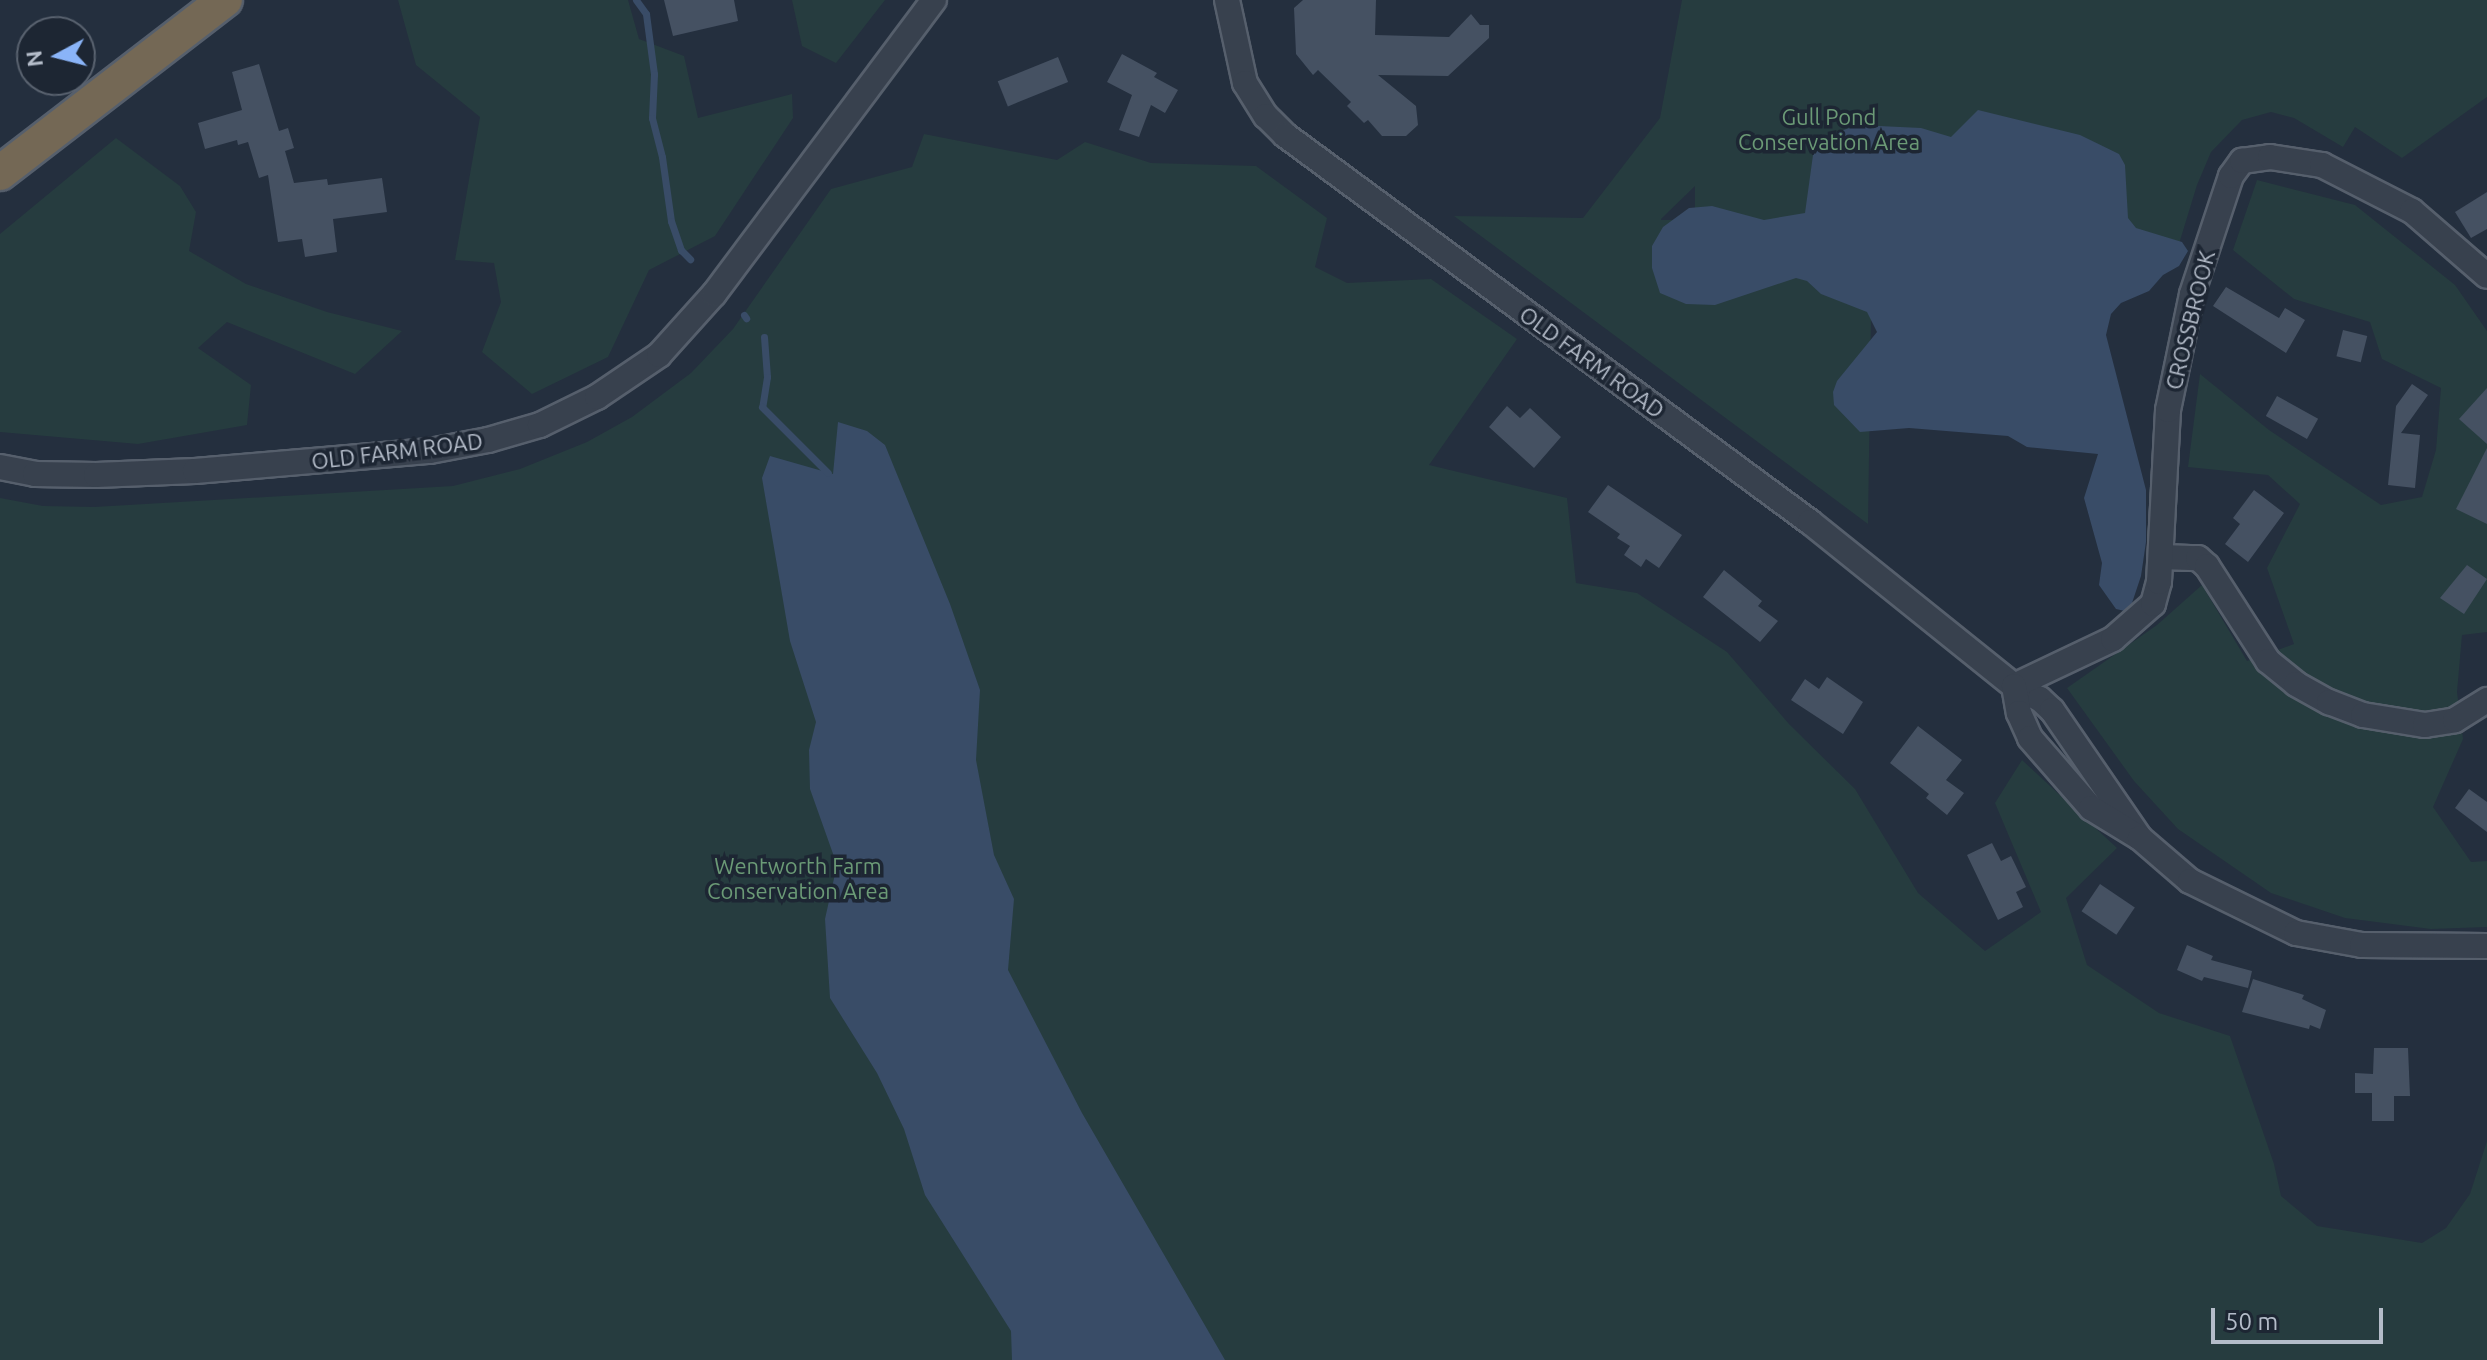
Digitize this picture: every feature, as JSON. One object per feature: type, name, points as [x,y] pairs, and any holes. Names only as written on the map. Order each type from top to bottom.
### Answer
[{"type":"highway","points":[[0,173],[225,0]]},
{"type":"street","name":"OLD FARM ROAD","points":[[0,467],[35,474],[96,475],[195,471],[430,451],[488,440],[540,425],[597,397],[659,355],[714,294],[934,0]]},
{"type":"street","name":"OLD FARM ROAD","points":[[1227,0],[1245,83],[1266,116],[1285,135],[1810,522],[2014,686],[2040,699],[2052,710],[2140,838]]},
{"type":"street","name":"CROSSBROOK","points":[[2014,686],[2113,639],[2153,604],[2161,557],[2168,410],[2192,294],[2231,176],[2242,161],[2270,157],[2322,165],[2412,211],[2487,276]]},
{"type":"street","points":[[2161,557],[2198,558],[2207,566],[2268,661],[2296,684],[2329,702],[2363,715],[2425,725],[2455,720],[2487,700]]},
{"type":"street","name":"OLD FARM ROAD","points":[[2014,686],[2019,713],[2030,738],[2091,808],[2140,838],[2190,881],[2296,933],[2394,947],[2487,946]]},
{"type":"green space","points":[[398,0],[628,0],[639,39],[684,56],[698,118],[792,94],[793,118],[715,236],[649,270],[608,357],[532,394],[482,352],[501,302],[494,263],[455,260],[480,117],[416,65]]},
{"type":"green space","points":[[792,0],[885,0],[836,63],[802,46]]},
{"type":"green space","name":"Gull Pond Conservation Area","points":[[1682,0],[2487,0],[2487,97],[2402,158],[2355,127],[2343,147],[2294,118],[2271,112],[2242,120],[2211,152],[2197,185],[2175,257],[1872,251],[1868,524],[1454,216],[1583,218],[1660,118]],"holes":[[[1695,186],[1695,220],[1661,220],[1661,219]]]},
{"type":"green space","name":"Wentworth Farm Conservation Area","points":[[924,134],[1057,160],[1085,142],[1151,163],[1256,166],[1327,218],[1315,267],[1347,283],[1431,279],[1517,339],[1429,465],[1567,498],[1576,583],[1637,593],[1727,652],[1789,724],[1855,789],[1918,893],[1985,951],[2041,912],[1995,803],[2022,760],[2117,848],[2066,898],[2087,965],[2159,1013],[2230,1036],[2274,1164],[2281,1196],[2317,1226],[2422,1243],[2446,1228],[2470,1194],[2487,1141],[2487,1360],[0,1360],[0,498],[43,506],[94,507],[453,486],[520,469],[587,442],[632,417],[691,373],[733,329],[831,189],[912,167]]},
{"type":"green space","points":[[116,138],[180,186],[196,212],[189,251],[246,284],[327,312],[402,331],[355,374],[227,322],[198,348],[251,385],[247,425],[138,444],[0,432],[0,234]]},
{"type":"green space","points":[[2257,180],[2355,205],[2455,285],[2487,331],[2487,632],[2462,635],[2457,692],[2463,739],[2433,807],[2471,862],[2487,861],[2487,927],[2431,929],[2345,918],[2271,893],[2178,829],[2134,781],[2067,688],[2157,625],[2202,585],[2247,661],[2294,644],[2267,568],[2300,504],[2268,475],[2188,467],[2200,374],[2269,430],[2381,505],[2422,497],[2436,450],[2441,388],[2382,359],[2370,322],[2294,299],[2233,250]]},
{"type":"water","points":[[1978,110],[2080,135],[2119,154],[2125,165],[2128,218],[2136,228],[2182,242],[2188,251],[2179,266],[2163,275],[2149,291],[2121,303],[2111,314],[2106,335],[2146,490],[2146,542],[2141,576],[2132,603],[2125,611],[2116,609],[2099,585],[2102,563],[2084,498],[2098,454],[2027,447],[2008,436],[1909,428],[1860,432],[1834,405],[1833,392],[1837,381],[1877,332],[1867,312],[1821,294],[1807,281],[1796,278],[1715,305],[1686,304],[1660,293],[1652,268],[1652,246],[1663,227],[1689,208],[1712,206],[1764,220],[1805,213],[1813,155],[1832,134],[1858,125],[1921,128],[1951,137]]},
{"type":"water","points":[[838,422],[867,431],[885,445],[950,604],[980,690],[976,760],[994,855],[1014,899],[1008,970],[1082,1113],[1225,1360],[1012,1360],[1011,1331],[925,1195],[904,1129],[877,1073],[830,998],[825,919],[837,865],[810,789],[809,750],[816,722],[790,641],[762,478],[770,456],[833,474]]},
{"type":"building","points":[[664,0],[734,0],[738,21],[673,36]]},
{"type":"building","points":[[1303,0],[1376,0],[1375,35],[1449,37],[1471,14],[1480,25],[1489,25],[1489,38],[1448,76],[1378,75],[1416,106],[1418,125],[1406,136],[1382,136],[1368,120],[1364,123],[1347,106],[1351,102],[1318,70],[1313,75],[1296,54],[1294,8]]},
{"type":"building","points":[[1122,54],[1157,73],[1154,77],[1178,90],[1165,113],[1151,105],[1139,137],[1119,130],[1132,95],[1107,82]]},
{"type":"building","points":[[1058,57],[1068,82],[1008,106],[998,81]]},
{"type":"building","points":[[259,64],[279,131],[288,128],[294,148],[285,151],[294,183],[327,179],[328,185],[382,178],[387,212],[333,219],[337,252],[305,257],[302,239],[278,242],[268,175],[259,178],[248,142],[238,145],[237,140],[205,149],[198,123],[242,110],[232,72]]},
{"type":"building","points":[[2487,192],[2487,229],[2471,238],[2455,212]]},
{"type":"building","points":[[2226,287],[2279,318],[2285,308],[2305,320],[2286,353],[2213,306]]},
{"type":"building","points":[[2343,330],[2367,336],[2361,362],[2336,356]]},
{"type":"building","points":[[2412,384],[2428,395],[2401,433],[2420,435],[2415,488],[2388,485],[2396,406]]},
{"type":"building","points":[[2487,388],[2487,444],[2459,419]]},
{"type":"building","points":[[2277,396],[2318,419],[2307,439],[2266,416]]},
{"type":"building","points":[[1507,406],[1520,418],[1530,408],[1561,437],[1534,468],[1489,427]]},
{"type":"building","points":[[2487,448],[2487,524],[2456,509]]},
{"type":"building","points":[[1608,485],[1682,535],[1659,568],[1646,559],[1641,567],[1624,555],[1630,546],[1617,538],[1620,534],[1588,512]]},
{"type":"building","points":[[2254,490],[2284,513],[2248,562],[2225,544],[2240,524],[2233,518]]},
{"type":"building","points":[[2467,565],[2487,579],[2464,614],[2440,598]]},
{"type":"building","points":[[1724,570],[1762,601],[1758,606],[1778,621],[1760,642],[1703,597]]},
{"type":"building","points":[[1827,677],[1863,702],[1843,734],[1791,700],[1805,679],[1819,689]]},
{"type":"building","points":[[1918,726],[1962,760],[1946,780],[1964,793],[1947,815],[1926,798],[1929,794],[1890,763]]},
{"type":"building","points":[[2469,789],[2487,802],[2487,832],[2455,808]]},
{"type":"building","points":[[1992,843],[2001,861],[2011,856],[2026,887],[2016,892],[2023,907],[1998,920],[1967,855]]},
{"type":"building","points":[[2100,884],[2135,907],[2116,935],[2082,911]]},
{"type":"building","points":[[2187,945],[2213,956],[2211,960],[2252,971],[2248,988],[2204,977],[2202,981],[2177,970]]},
{"type":"building","points":[[2253,979],[2304,995],[2302,999],[2326,1010],[2320,1029],[2242,1012]]},
{"type":"building","points":[[2374,1048],[2408,1048],[2410,1096],[2394,1096],[2394,1121],[2372,1121],[2372,1093],[2355,1093],[2355,1073],[2373,1074]]},
{"type":"waterway","points":[[636,0],[646,14],[654,74],[652,118],[662,157],[671,221],[681,250],[690,259]]},
{"type":"waterway","points":[[764,337],[767,377],[762,407],[828,473]]}]
